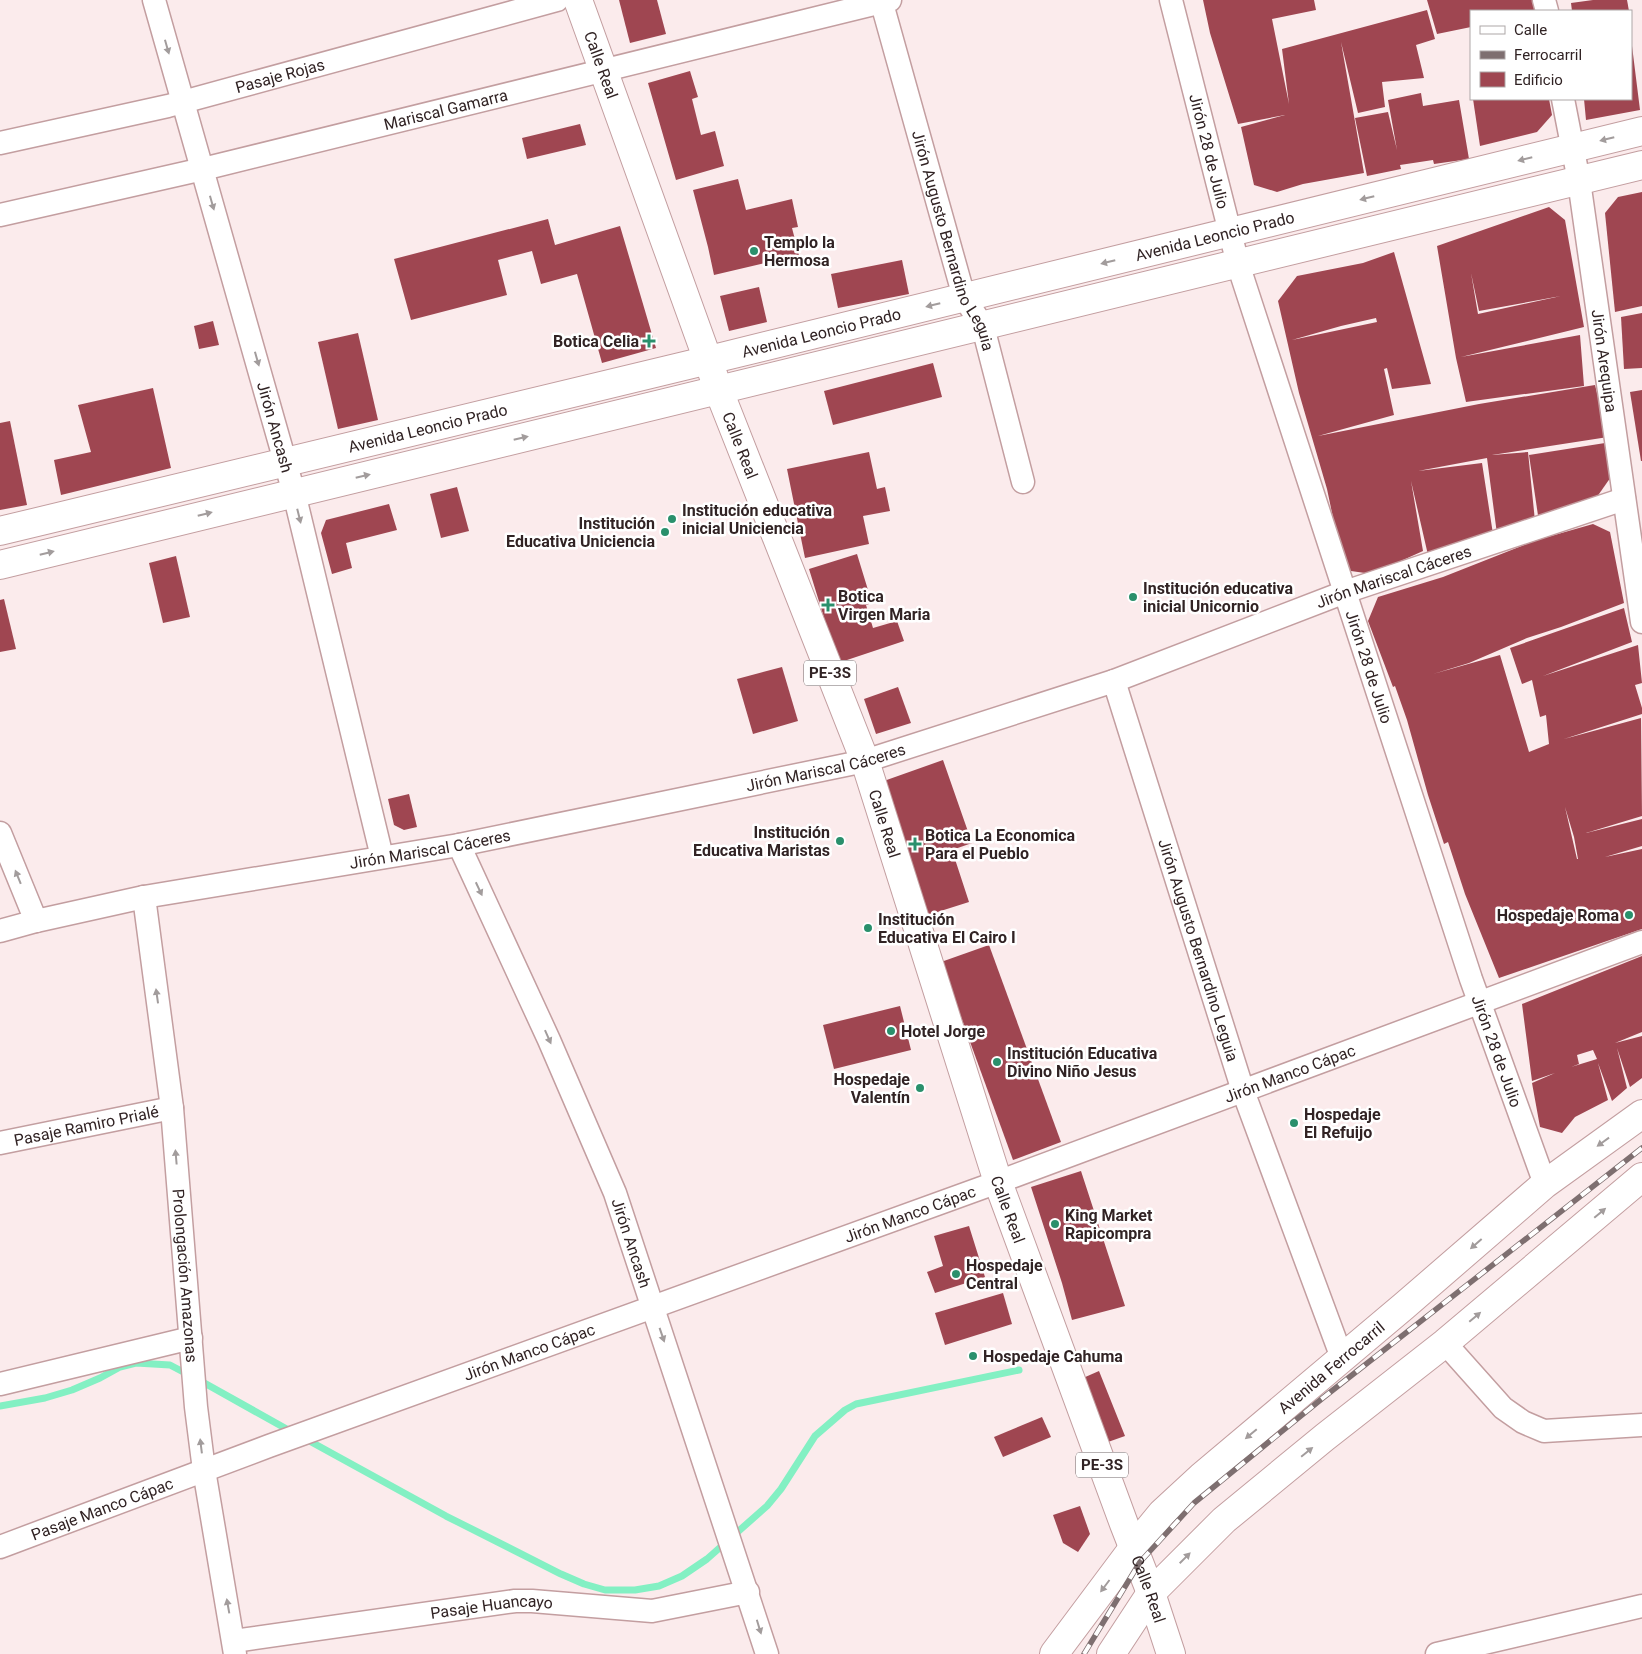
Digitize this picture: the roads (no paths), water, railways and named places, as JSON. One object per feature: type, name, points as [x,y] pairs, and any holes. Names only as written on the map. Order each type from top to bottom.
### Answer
[{"type":"main road","name":"Calle Real","points":[[578,0],[719,391],[865,761],[998,1182],[1151,1593],[1171,1654]]},
{"type":"main road","name":"Avenida Leoncio Prado","points":[[0,531],[709,360],[1642,130]]},
{"type":"main road","name":"Avenida Leoncio Prado","points":[[0,565],[1642,165]]},
{"type":"main road","name":"Avenida Ferrocarril","points":[[1054,1654],[1134,1547],[1162,1513],[1201,1477],[1546,1184],[1642,1114]]},
{"type":"main road","points":[[1111,1654],[1151,1593],[1224,1520],[1325,1437],[1445,1343],[1642,1177]]},
{"type":"street","name":"Jirón Ancash","points":[[154,0],[294,492],[382,857]]},
{"type":"street","name":"Pasaje Rojas","points":[[0,142],[184,102],[557,0]]},
{"type":"street","name":"Jirón 28 de Julio","points":[[1171,0],[1238,264],[1479,1003],[1546,1184]]},
{"type":"street","name":"Mariscal Gamarra","points":[[0,215],[203,168],[884,1]]},
{"type":"street","name":"Jirón Augusto Bernardino Leguia","points":[[884,1],[964,297],[983,327],[1023,482]]},
{"type":"street","name":"Jirón Arequipa","points":[[1563,100],[1579,181],[1642,622]]},
{"type":"street","name":"Jirón Mariscal Cáceres","points":[[0,931],[36,920],[144,897],[459,845],[865,761],[1114,681],[1346,592],[1624,500]]},
{"type":"street","name":"Jirón Augusto Bernardino Leguia","points":[[1114,681],[1243,1091],[1342,1358]]},
{"type":"street","points":[[0,833],[36,920]]},
{"type":"street","name":"Jirón Ancash","points":[[459,845],[549,1040],[615,1193],[767,1654]]},
{"type":"street","name":"Prolongación Amazonas","points":[[144,897],[172,1108],[196,1406],[204,1470],[234,1647]]},
{"type":"street","name":"Jirón Manco Cápac","points":[[204,1470],[998,1182],[1642,942]]},
{"type":"street","name":"Pasaje Ramiro Prialé","points":[[0,1143],[172,1108]]},
{"type":"street","points":[[0,1384],[191,1342]]},
{"type":"street","points":[[1445,1343],[1503,1408],[1523,1422],[1544,1431],[1642,1425]]},
{"type":"street","name":"Pasaje Manco Cápac","points":[[0,1547],[204,1470]]},
{"type":"street","name":"Pasaje Huancayo","points":[[234,1647],[515,1601],[652,1611],[748,1592]]},
{"type":"street","points":[[1437,1654],[1642,1606]]},
{"type":"waterway","points":[[0,1406],[45,1398],[72,1390],[120,1367],[136,1363],[170,1365],[189,1375]]},
{"type":"waterway","points":[[304,1438],[446,1516],[561,1574],[584,1584],[605,1590],[635,1590],[659,1586],[682,1576],[707,1559],[767,1506],[781,1489],[815,1436],[845,1410],[856,1404],[1019,1370]]},
{"type":"waterway","points":[[199,1380],[292,1432]]},
{"type":"railway","points":[[1084,1654],[1140,1562],[1194,1503],[1324,1397],[1642,1148]]},
{"type":"place","name":"Templo la Hermosa","points":[[754,251]]},
{"type":"place","name":"Botica Celia","points":[[649,341]]},
{"type":"place","name":"Institución educativa inicial Uniciencia","points":[[672,519]]},
{"type":"place","name":"Institución Educativa Uniciencia","points":[[665,532]]},
{"type":"place","name":"Institución educativa inicial Unicornio","points":[[1133,597]]},
{"type":"place","name":"Botica Virgen Maria","points":[[828,605]]},
{"type":"place","name":"Institución Educativa Maristas","points":[[840,841]]},
{"type":"place","name":"Botica La Economica Para el Pueblo","points":[[915,844]]},
{"type":"place","name":"Hospedaje Roma","points":[[1629,915]]},
{"type":"place","name":"Institución Educativa El Cairo I","points":[[868,928]]},
{"type":"place","name":"Hotel Jorge","points":[[891,1031]]},
{"type":"place","name":"Institución Educativa Divino Niño Jesus","points":[[997,1062]]},
{"type":"place","name":"Hospedaje Valentín","points":[[920,1088]]},
{"type":"place","name":"Hospedaje El Refuijo","points":[[1294,1123]]},
{"type":"place","name":"King Market Rapicompra","points":[[1055,1224]]},
{"type":"place","name":"Hospedaje Central","points":[[956,1274]]},
{"type":"place","name":"Hospedaje Cahuma","points":[[973,1356]]}]
